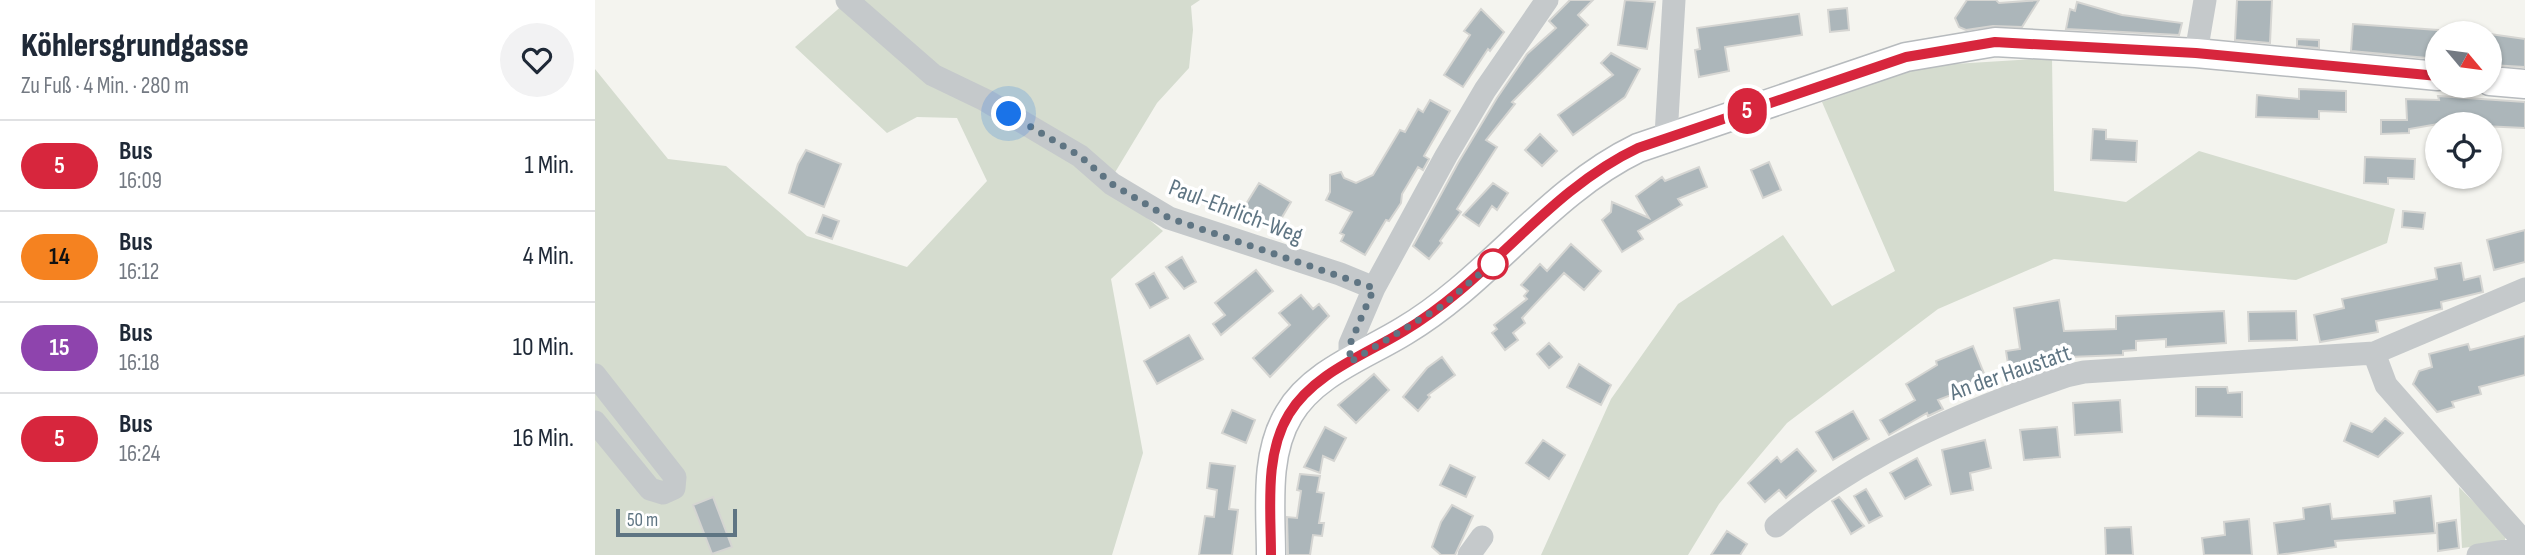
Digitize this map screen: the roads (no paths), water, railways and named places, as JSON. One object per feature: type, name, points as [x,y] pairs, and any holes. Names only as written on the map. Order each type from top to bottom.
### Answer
[{"type":"main road","points":[[1271,555],[1272,464],[1281,428],[1311,388],[1407,330],[1454,297],[1553,204],[1602,167],[1666,136],[1801,94],[1906,57],[1995,42],[2196,53],[2425,75]]},
{"type":"main road","points":[[2503,81],[2525,84]]},
{"type":"street","name":"Paul-Ehrlich-Weg","points":[[847,0],[933,75],[985,100],[1080,156],[1112,184],[1169,218],[1374,288]]},
{"type":"street","points":[[1350,362],[1350,344],[1374,288],[1478,101],[1547,0]]},
{"type":"street","points":[[2196,53],[2205,0]]},
{"type":"street","points":[[1666,136],[1679,1]]},
{"type":"street","name":"An der Haustatt","points":[[1776,526],[1807,500],[1939,425],[2066,376],[2084,372],[2374,353],[2525,289]]},
{"type":"street","points":[[2374,353],[2386,385],[2525,546],[2478,555]]},
{"type":"street","points":[[595,375],[664,460],[675,477],[674,488],[663,493],[650,489],[595,422]]}]
